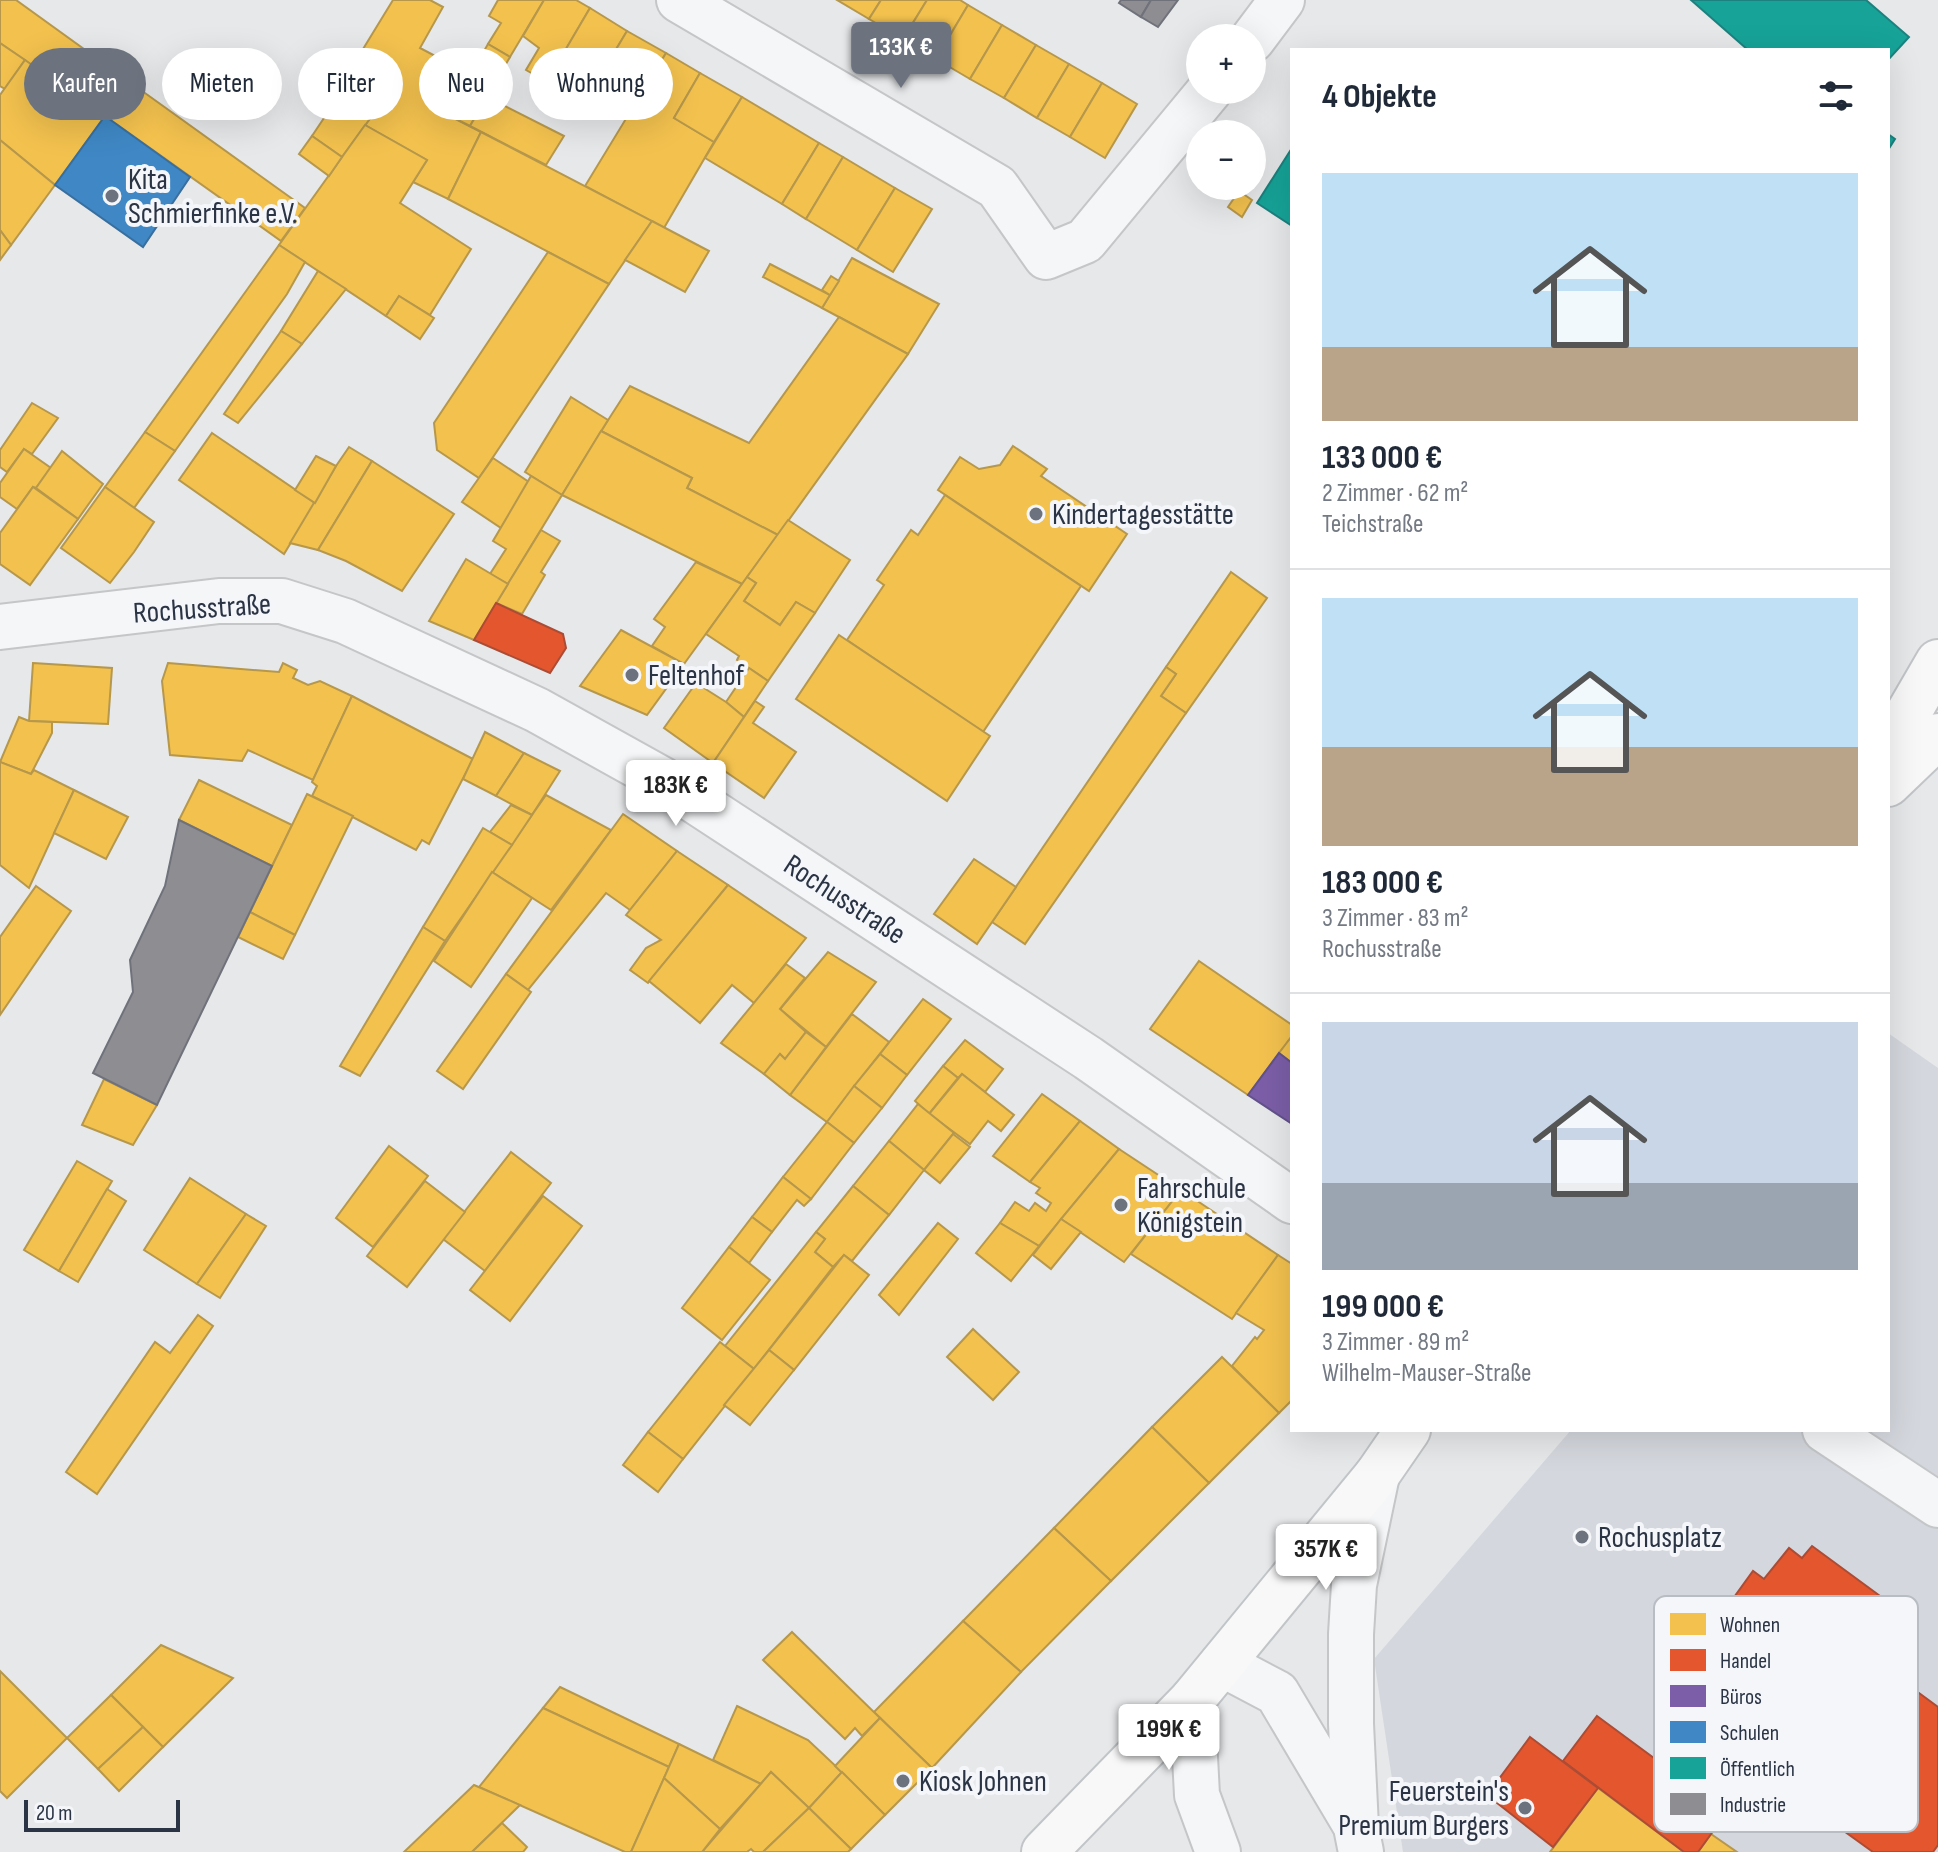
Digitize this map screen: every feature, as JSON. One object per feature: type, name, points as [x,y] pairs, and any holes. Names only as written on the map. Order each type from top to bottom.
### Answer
[{"type":"main road","points":[[1890,745],[1938,662]]},
{"type":"main road","points":[[1890,782],[1938,736]]},
{"type":"main road","points":[[1044,1852],[1192,1700],[1377,1475],[1407,1432]]},
{"type":"street","points":[[679,0],[997,187],[1046,257],[1085,241],[1199,104]]},
{"type":"street","name":"Rochusstraße","points":[[0,627],[219,601],[282,601],[345,621],[537,710],[663,780],[1088,1058],[1290,1200]]},
{"type":"street","points":[[1828,1432],[1938,1505]]},
{"type":"street","points":[[1358,1839],[1351,1724],[1351,1634],[1354,1585],[1377,1475]]},
{"type":"street","points":[[1222,1664],[1277,1693],[1358,1839]]},
{"type":"street","points":[[1192,1700],[1197,1795],[1218,1852]]},
{"type":"shaded area","points":[[1890,1034],[1938,1068],[1938,1852],[1403,1852],[1374,1659],[1569,1432],[1890,1432]]},
{"type":"building: Wohnen","points":[[0,0],[16,0],[83,48],[24,48],[24,60],[0,43]]},
{"type":"building: Wohnen","points":[[393,0],[430,0],[443,7],[419,48],[419,120],[458,120],[481,132],[448,199],[413,182],[427,160],[365,125],[369,120],[403,120],[403,48],[364,48]]},
{"type":"building: Wohnen","points":[[498,0],[544,0],[513,52],[513,48],[495,48],[488,44],[501,23],[489,16]]},
{"type":"building: Wohnen","points":[[544,0],[576,0],[590,8],[567,48],[539,48],[523,36]]},
{"type":"building: Wohnen","points":[[837,0],[881,0],[869,19]]},
{"type":"building: Wohnen","points":[[881,0],[927,0],[903,39],[869,19]]},
{"type":"building: Wohnen","points":[[927,0],[960,0],[968,5],[936,59],[903,39]]},
{"type":"building: Wohnen","points":[[968,5],[1002,25],[970,79],[936,59]]},
{"type":"building: Wohnen","points":[[590,8],[627,31],[617,48],[566,48]]},
{"type":"building: Wohnen","points":[[1002,25],[1036,45],[1004,98],[970,79]]},
{"type":"building: Wohnen","points":[[627,31],[657,48],[617,48]]},
{"type":"building: Wohnen","points":[[0,43],[24,61],[5,89],[0,86]]},
{"type":"building: Wohnen","points":[[1036,45],[1069,64],[1037,118],[1004,98]]},
{"type":"building: Wohnen","points":[[673,57],[700,73],[674,118],[714,142],[664,228],[585,186],[625,120],[673,120]]},
{"type":"building: Wohnen","points":[[24,61],[24,120],[102,120],[55,185],[0,140],[0,95]]},
{"type":"building: Wohnen","points":[[1069,64],[1102,83],[1070,137],[1037,118]]},
{"type":"building: Wohnen","points":[[700,73],[742,97],[714,142],[674,118]]},
{"type":"building: Wohnen","points":[[1102,83],[1137,104],[1105,158],[1070,137]]},
{"type":"building: Wohnen","points":[[146,94],[162,105],[162,120],[183,120],[305,208],[281,241],[111,120],[146,120]]},
{"type":"building: Wohnen","points":[[742,97],[819,143],[782,204],[705,158]]},
{"type":"building: Wohnen","points":[[513,110],[564,136],[546,165],[470,126],[474,120],[513,120]]},
{"type":"building: Wohnen","points":[[323,120],[369,120],[342,157],[312,136]]},
{"type":"building: Wohnen","points":[[458,120],[473,120],[470,126]]},
{"type":"building: Wohnen","points":[[365,125],[427,160],[400,203],[471,249],[430,315],[399,296],[386,316],[279,245]]},
{"type":"building: Wohnen","points":[[481,132],[652,221],[609,284],[448,199]]},
{"type":"building: Wohnen","points":[[312,136],[342,157],[329,176],[299,154]]},
{"type":"building: Wohnen","points":[[0,140],[55,185],[11,245],[0,230]]},
{"type":"building: Wohnen","points":[[819,143],[843,157],[806,219],[782,204]]},
{"type":"building: Wohnen","points":[[843,157],[895,188],[857,250],[806,219]]},
{"type":"building: Wohnen","points":[[895,188],[932,209],[893,272],[857,250]]},
{"type":"building: Wohnen","points":[[1233,200],[1252,200],[1242,217],[1228,207]]},
{"type":"building: Wohnen","points":[[652,221],[709,251],[685,292],[625,260]]},
{"type":"building: Wohnen","points":[[0,230],[11,245],[0,260]]},
{"type":"building: Wohnen","points":[[279,245],[305,262],[287,294],[175,451],[145,432]]},
{"type":"building: Wohnen","points":[[548,252],[609,284],[479,478],[437,450],[434,423]]},
{"type":"building: Wohnen","points":[[852,258],[939,304],[908,354],[822,308]]},
{"type":"building: Wohnen","points":[[770,264],[830,295],[822,308],[763,277]]},
{"type":"building: Wohnen","points":[[318,271],[346,289],[302,344],[281,331]]},
{"type":"building: Wohnen","points":[[831,276],[839,281],[830,295],[822,290]]},
{"type":"building: Wohnen","points":[[399,296],[434,318],[420,339],[386,316]]},
{"type":"building: Wohnen","points":[[839,317],[908,354],[778,535],[687,488],[692,478],[601,431],[630,386],[749,443]]},
{"type":"building: Wohnen","points":[[281,331],[302,344],[238,423],[224,414]]},
{"type":"building: Wohnen","points":[[571,397],[608,420],[562,495],[525,472]]},
{"type":"building: Wohnen","points":[[32,403],[58,418],[32,454],[24,449],[7,472],[0,467],[0,450]]},
{"type":"building: Wohnen","points":[[601,431],[692,478],[687,488],[778,535],[742,584],[562,495]]},
{"type":"building: Wohnen","points":[[145,432],[175,451],[134,508],[105,487]]},
{"type":"building: Wohnen","points":[[212,433],[315,503],[284,554],[179,480]]},
{"type":"building: Wohnen","name":"Kindertagesstätte","points":[[1013,446],[1047,469],[1041,476],[1127,534],[1089,591],[938,490],[960,457],[979,469],[1000,465]]},
{"type":"building: Wohnen","points":[[349,447],[372,461],[318,550],[290,543],[336,466]]},
{"type":"building: Wohnen","points":[[24,449],[51,468],[17,509],[0,497],[0,483]]},
{"type":"building: Wohnen","points":[[62,451],[103,484],[78,519],[36,488]]},
{"type":"building: Wohnen","points":[[316,456],[336,466],[315,503],[295,490]]},
{"type":"building: Wohnen","points":[[493,458],[529,482],[501,528],[462,502]]},
{"type":"building: Wohnen","points":[[372,461],[454,514],[402,591],[318,550]]},
{"type":"building: Wohnen","points":[[531,476],[562,495],[508,584],[490,574],[506,549],[493,541]]},
{"type":"building: Wohnen","points":[[33,487],[78,519],[30,585],[0,564],[0,533]]},
{"type":"building: Wohnen","points":[[105,487],[154,522],[110,583],[61,548]]},
{"type":"building: Wohnen","points":[[945,495],[1081,586],[983,732],[847,640],[884,585],[877,580],[911,530],[918,535]]},
{"type":"building: Wohnen","points":[[788,520],[850,560],[815,613],[796,602],[780,625],[744,601],[756,583],[747,577]]},
{"type":"building: Wohnen","points":[[541,530],[560,541],[541,572],[545,575],[522,614],[496,603]]},
{"type":"building: Wohnen","points":[[466,559],[508,584],[474,640],[429,621]]},
{"type":"building: Wohnen","points":[[696,562],[742,584],[684,664],[652,646],[665,627],[654,619]]},
{"type":"building: Wohnen","points":[[1231,572],[1267,598],[1186,713],[1161,696],[1176,674],[1166,667]]},
{"type":"building: Wohnen","points":[[747,577],[756,583],[744,601],[780,625],[796,602],[815,613],[768,681],[737,660],[739,656],[706,634]]},
{"type":"building: Wohnen","name":"Feltenhof","points":[[621,630],[684,664],[647,715],[580,686]]},
{"type":"building: Wohnen","points":[[839,635],[990,736],[947,801],[796,699]]},
{"type":"building: Wohnen","points":[[33,663],[112,668],[108,724],[29,721]]},
{"type":"building: Wohnen","points":[[168,663],[279,672],[283,663],[297,670],[293,678],[308,685],[320,681],[352,696],[313,780],[248,750],[242,761],[170,755],[162,681]]},
{"type":"building: Wohnen","points":[[1166,667],[1176,674],[1161,696],[1186,713],[1025,944],[992,922]]},
{"type":"building: Wohnen","points":[[749,668],[768,681],[744,717],[726,702]]},
{"type":"building: Wohnen","points":[[696,683],[744,717],[713,763],[664,728]]},
{"type":"building: Wohnen","points":[[352,696],[473,759],[429,844],[422,840],[416,850],[312,796],[317,786],[312,782]]},
{"type":"building: Wohnen","points":[[755,701],[764,707],[753,723],[796,752],[764,798],[713,763]]},
{"type":"building: Wohnen","points":[[19,717],[29,721],[52,722],[52,733],[31,774],[0,762]]},
{"type":"building: Wohnen","points":[[485,732],[524,753],[496,796],[463,779]]},
{"type":"building: Wohnen","points":[[524,753],[560,771],[532,815],[496,796]]},
{"type":"building: Wohnen","points":[[0,762],[31,774],[34,770],[74,790],[29,888],[0,865]]},
{"type":"building: Wohnen","points":[[199,780],[292,825],[272,866],[179,820]]},
{"type":"building: Wohnen","points":[[74,790],[128,817],[106,859],[54,833]]},
{"type":"building: Wohnen","points":[[307,794],[353,816],[295,935],[250,912]]},
{"type":"building: Wohnen","points":[[546,795],[611,830],[551,910],[492,872]]},
{"type":"building: Wohnen","points":[[511,805],[532,815],[512,845],[490,832]]},
{"type":"building: Wohnen","points":[[623,814],[677,851],[630,910],[606,893],[528,990],[506,974]]},
{"type":"building: Wohnen","points":[[483,828],[512,845],[445,941],[423,927]]},
{"type":"building: Wohnen","points":[[677,851],[728,885],[648,983],[630,970],[646,948],[661,940],[626,915]]},
{"type":"building: Wohnen","points":[[974,859],[1016,887],[977,944],[934,914]]},
{"type":"building: Wohnen","points":[[492,872],[532,898],[471,987],[434,961]]},
{"type":"building: Wohnen","points":[[728,885],[806,938],[754,1003],[732,985],[700,1023],[649,981]]},
{"type":"building: Wohnen","points":[[36,886],[71,911],[0,1015],[0,937]]},
{"type":"building: Wohnen","points":[[250,912],[295,935],[283,959],[238,937]]},
{"type":"building: Wohnen","points":[[423,927],[445,941],[360,1076],[340,1066]]},
{"type":"building: Wohnen","points":[[828,952],[876,982],[826,1047],[780,1009]]},
{"type":"building: Wohnen","points":[[1199,961],[1290,1024],[1290,1039],[1248,1095],[1150,1029]]},
{"type":"building: Wohnen","points":[[786,964],[805,978],[780,1009],[806,1032],[785,1059],[780,1054],[764,1074],[721,1043]]},
{"type":"building: Wohnen","points":[[506,974],[531,992],[463,1089],[437,1071]]},
{"type":"building: Wohnen","points":[[923,999],[951,1019],[907,1075],[880,1054]]},
{"type":"building: Wohnen","points":[[852,1014],[889,1042],[827,1122],[790,1095]]},
{"type":"building: Wohnen","points":[[806,1032],[826,1047],[790,1095],[764,1074],[780,1054],[785,1059]]},
{"type":"building: Wohnen","points":[[1290,1039],[1290,1061],[1279,1053]]},
{"type":"building: Wohnen","points":[[965,1040],[1003,1069],[985,1092],[962,1074],[958,1078],[943,1066]]},
{"type":"building: Wohnen","points":[[880,1054],[907,1075],[882,1108],[854,1086]]},
{"type":"building: Wohnen","points":[[943,1066],[958,1078],[929,1114],[915,1101]]},
{"type":"building: Wohnen","points":[[962,1074],[1014,1115],[1001,1131],[988,1121],[970,1144],[929,1114]]},
{"type":"building: Wohnen","points":[[104,1079],[157,1105],[133,1145],[82,1125]]},
{"type":"building: Wohnen","points":[[854,1086],[882,1108],[854,1143],[827,1122]]},
{"type":"building: Wohnen","points":[[1042,1094],[1080,1121],[1030,1182],[993,1156]]},
{"type":"building: Wohnen","points":[[918,1104],[954,1133],[924,1170],[889,1141]]},
{"type":"building: Wohnen","points":[[1080,1121],[1119,1149],[1039,1246],[1000,1223],[1015,1202],[1029,1211],[1035,1203],[1046,1211],[1051,1203],[1036,1193],[1040,1188],[1030,1182]]},
{"type":"building: Wohnen","points":[[827,1122],[854,1143],[811,1199],[783,1177]]},
{"type":"building: Wohnen","points":[[953,1134],[970,1147],[940,1183],[924,1170]]},
{"type":"building: Wohnen","points":[[889,1141],[924,1170],[889,1215],[853,1186]]},
{"type":"building: Wohnen","points":[[389,1146],[428,1176],[373,1247],[336,1218]]},
{"type":"building: Wohnen","name":"Fahrschule Königstein","points":[[1119,1149],[1181,1190],[1124,1262],[1061,1219]]},
{"type":"building: Wohnen","points":[[511,1152],[551,1183],[485,1271],[443,1239]]},
{"type":"building: Wohnen","points":[[77,1161],[112,1181],[59,1271],[24,1250]]},
{"type":"building: Wohnen","points":[[783,1177],[811,1199],[804,1206],[797,1200],[772,1232],[752,1217]]},
{"type":"building: Wohnen","points":[[190,1178],[246,1214],[197,1284],[144,1250]]},
{"type":"building: Wohnen","points":[[425,1181],[465,1212],[407,1287],[367,1256]]},
{"type":"building: Wohnen","points":[[853,1186],[889,1215],[852,1261],[844,1255],[833,1267],[815,1252],[825,1239],[816,1232]]},
{"type":"building: Wohnen","points":[[107,1189],[126,1201],[78,1282],[59,1271]]},
{"type":"building: Wohnen","points":[[1181,1190],[1278,1255],[1232,1319],[1131,1254]]},
{"type":"building: Wohnen","points":[[543,1196],[582,1226],[510,1321],[470,1290]]},
{"type":"building: Wohnen","points":[[246,1214],[266,1226],[220,1298],[197,1284]]},
{"type":"building: Wohnen","points":[[752,1217],[772,1232],[749,1263],[729,1247]]},
{"type":"building: Wohnen","points":[[1061,1219],[1081,1232],[1051,1269],[1033,1255]]},
{"type":"building: Wohnen","points":[[938,1223],[958,1239],[899,1315],[879,1295]]},
{"type":"building: Wohnen","points":[[1000,1223],[1039,1246],[1011,1281],[976,1253]]},
{"type":"building: Wohnen","points":[[816,1232],[825,1239],[815,1252],[833,1267],[754,1369],[725,1346]]},
{"type":"building: Wohnen","points":[[729,1247],[770,1280],[722,1340],[682,1308]]},
{"type":"building: Wohnen","points":[[844,1255],[869,1275],[794,1370],[769,1350]]},
{"type":"building: Wohnen","points":[[1278,1255],[1290,1263],[1290,1402],[1279,1413],[1232,1366],[1264,1330],[1236,1313]]},
{"type":"building: Wohnen","points":[[198,1315],[213,1326],[97,1494],[66,1472],[155,1342],[170,1353]]},
{"type":"building: Wohnen","points":[[973,1329],[1019,1372],[993,1400],[947,1357]]},
{"type":"building: Wohnen","points":[[720,1342],[754,1369],[683,1459],[648,1432]]},
{"type":"building: Wohnen","points":[[769,1350],[794,1370],[750,1425],[724,1405]]},
{"type":"building: Wohnen","points":[[1222,1357],[1279,1413],[1209,1483],[1152,1427]]},
{"type":"building: Wohnen","points":[[1152,1427],[1209,1483],[1111,1581],[1054,1528]]},
{"type":"building: Wohnen","points":[[648,1432],[683,1459],[658,1492],[623,1465]]},
{"type":"building: Wohnen","points":[[1054,1528],[1111,1581],[1021,1672],[963,1621]]},
{"type":"building: Wohnen","points":[[963,1621],[1021,1672],[932,1768],[874,1712]]},
{"type":"building: Wohnen","points":[[792,1632],[880,1718],[862,1736],[855,1728],[845,1739],[763,1660]]},
{"type":"building: Wohnen","points":[[161,1645],[233,1678],[163,1747],[111,1695]]},
{"type":"building: Wohnen","points":[[0,1671],[67,1738],[7,1798],[0,1791]]},
{"type":"building: Wohnen","points":[[560,1687],[679,1744],[669,1767],[543,1708]]},
{"type":"building: Wohnen","points":[[111,1695],[143,1727],[98,1769],[67,1738]]},
{"type":"building: Wohnen","points":[[737,1706],[808,1740],[842,1772],[809,1808],[771,1772],[761,1784],[713,1760]]},
{"type":"building: Wohnen","points":[[543,1708],[669,1767],[631,1852],[479,1787]]},
{"type":"building: Wohnen","points":[[880,1718],[932,1768],[885,1815],[835,1766]]},
{"type":"building: Wohnen","points":[[143,1727],[163,1747],[119,1791],[98,1769]]},
{"type":"building: Wohnen","points":[[679,1744],[761,1784],[720,1829],[664,1778]]},
{"type":"building: Wohnen","points":[[771,1772],[809,1808],[763,1852],[751,1849],[747,1852],[702,1852]]},
{"type":"building: Wohnen","points":[[842,1772],[885,1815],[851,1849],[809,1808]]},
{"type":"building: Wohnen","points":[[664,1778],[720,1829],[702,1852],[631,1852]]},
{"type":"building: Wohnen","points":[[474,1785],[520,1805],[472,1852],[404,1852]]},
{"type":"building: Wohnen","points":[[1598,1788],[1684,1852],[1550,1852]]},
{"type":"building: Wohnen","points":[[809,1808],[851,1849],[848,1852],[763,1852]]},
{"type":"building: Wohnen","points":[[502,1823],[527,1847],[523,1852],[472,1852]]},
{"type":"building: Wohnen","points":[[1711,1834],[1737,1852],[1698,1852]]},
{"type":"building: Handel","points":[[496,603],[563,634],[566,648],[550,673],[474,640]]},
{"type":"building: Handel","points":[[1812,1546],[1880,1596],[1735,1596],[1753,1571],[1764,1579],[1789,1548],[1802,1558]]},
{"type":"building: Handel","points":[[1918,1692],[1938,1707],[1938,1845],[1933,1852],[1873,1852],[1845,1832],[1918,1832]]},
{"type":"building: Handel","points":[[1597,1716],[1654,1758],[1654,1829],[1563,1761]]},
{"type":"building: Handel","points":[[1530,1737],[1598,1788],[1553,1847],[1487,1795]]},
{"type":"building: Handel","points":[[1657,1832],[1712,1832],[1698,1852],[1684,1852]]},
{"type":"building: Büros","points":[[1279,1053],[1290,1061],[1290,1123],[1248,1095]]},
{"type":"building: Schulen","points":[[102,120],[111,120],[190,177],[143,247],[55,185]]},
{"type":"building: Öffentlich","points":[[1691,0],[1866,0],[1909,37],[1890,58],[1890,48],[1746,48]]},
{"type":"building: Öffentlich","points":[[1290,151],[1290,225],[1257,203],[1266,200],[1266,189]]},
{"type":"building: Industrie","points":[[1121,0],[1151,0],[1141,17],[1119,3]]},
{"type":"building: Industrie","points":[[1151,0],[1178,0],[1158,27],[1141,17]]},
{"type":"building: Industrie","points":[[179,820],[272,866],[157,1105],[93,1073],[133,992],[130,960],[165,886]]},
{"type":"place","name":"Kita Schmierfinke e.V.","points":[[112,196]]},
{"type":"place","name":"Kindertagesstätte","points":[[1036,514]]},
{"type":"place","name":"Feltenhof","points":[[632,675]]},
{"type":"place","name":"Fahrschule Königstein","points":[[1121,1205]]},
{"type":"place","name":"Rochusplatz","points":[[1582,1537]]},
{"type":"place","name":"Kiosk Johnen","points":[[903,1781]]},
{"type":"place","name":"Feuerstein's Premium Burgers","points":[[1525,1808]]}]
